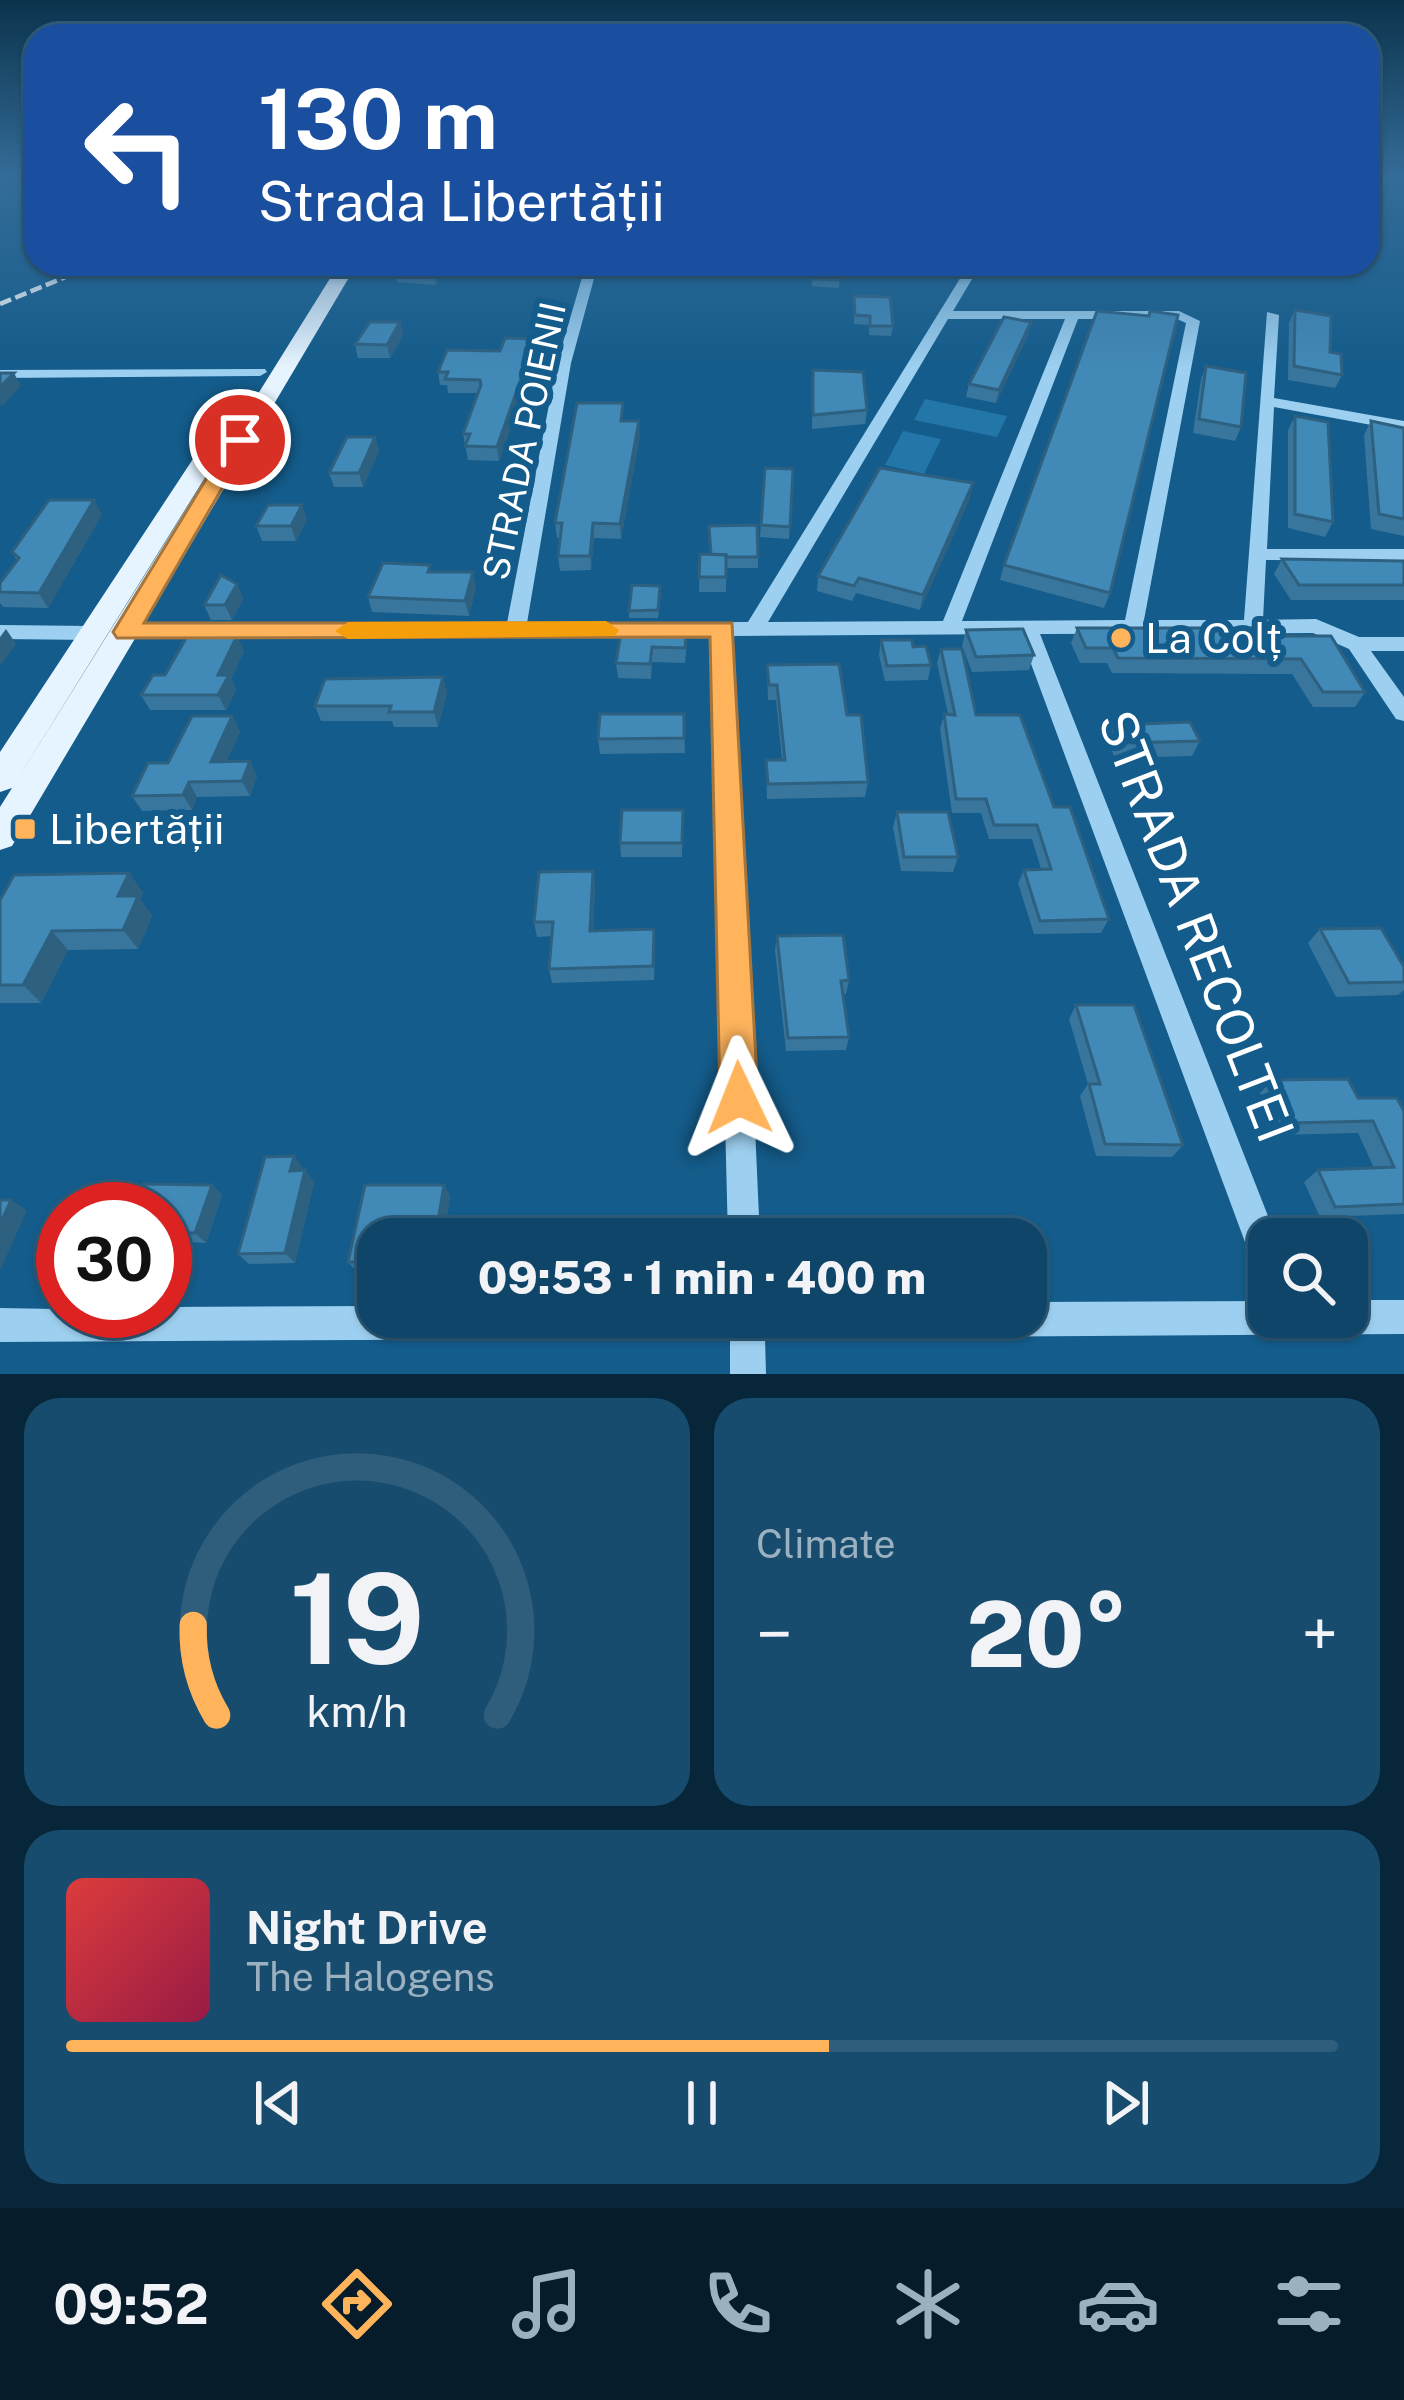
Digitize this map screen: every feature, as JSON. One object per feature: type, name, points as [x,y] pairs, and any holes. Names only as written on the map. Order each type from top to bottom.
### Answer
[{"type":"main road","points":[[0,778],[321,276]]},
{"type":"main road","points":[[0,836],[341,276]]},
{"type":"street","name":"STRADA POIENII","points":[[516,630],[564,363],[589,276]]},
{"type":"street","points":[[754,629],[967,276]]},
{"type":"street","points":[[942,315],[1179,315],[1193,321],[1133,627]]},
{"type":"street","points":[[950,628],[1073,315]]},
{"type":"street","points":[[1252,626],[1272,315]]},
{"type":"street","points":[[0,374],[260,372]]},
{"type":"street","points":[[1267,401],[1404,426]]},
{"type":"street","points":[[1257,554],[1404,555]]},
{"type":"street","points":[[126,632],[1316,626],[1356,644],[1404,644]]},
{"type":"street","name":"STRADA RECOLTEI","points":[[1027,627],[1253,1218]]},
{"type":"street","points":[[723,629],[743,1218]]},
{"type":"street","points":[[0,632],[92,633]]},
{"type":"street","points":[[1356,644],[1404,713]]},
{"type":"street","points":[[1047,1318],[1248,1317]]},
{"type":"street","points":[[1368,1317],[1404,1317]]},
{"type":"street","points":[[0,1325],[357,1323]]},
{"type":"street","points":[[747,1338],[748,1374]]},
{"type":"shaded area","points":[[925,399],[1007,416],[997,437],[914,420]]},
{"type":"shaded area","points":[[903,431],[941,439],[924,474],[885,465]]},
{"type":"building","points":[[812,276],[840,276],[839,280]]},
{"type":"building","points":[[854,296],[890,297],[893,326],[870,326],[870,316],[855,315]]},
{"type":"building","points":[[1295,310],[1331,316],[1330,352],[1341,354],[1342,375],[1294,366]]},
{"type":"building","points":[[1097,311],[1178,315],[1110,593],[1004,565]]},
{"type":"building","points":[[1004,317],[1031,322],[999,390],[969,384]]},
{"type":"building","points":[[370,322],[400,322],[387,345],[355,344]]},
{"type":"building","points":[[505,338],[535,339],[497,447],[465,446],[470,434],[463,434],[480,380],[445,379],[448,372],[438,372],[447,350],[500,351]]},
{"type":"building","points":[[1206,366],[1246,373],[1241,427],[1199,419]]},
{"type":"building","points":[[813,370],[863,372],[867,410],[813,415]]},
{"type":"building","points":[[0,373],[14,373],[0,387]]},
{"type":"building","points":[[577,403],[623,403],[621,421],[639,421],[620,524],[593,523],[590,556],[558,556],[562,523],[555,523]]},
{"type":"building","points":[[1295,416],[1328,422],[1333,522],[1295,514]]},
{"type":"building","points":[[1371,421],[1404,428],[1404,519],[1379,514]]},
{"type":"building","points":[[347,437],[375,437],[359,473],[329,473]]},
{"type":"building","points":[[765,468],[793,469],[790,527],[761,525]]},
{"type":"building","points":[[880,468],[973,483],[923,595],[859,578],[854,586],[818,576]]},
{"type":"building","points":[[49,500],[94,500],[39,593],[0,592],[0,583],[19,558],[12,552]]},
{"type":"building","points":[[268,505],[302,505],[291,526],[256,526]]},
{"type":"building","points":[[757,525],[758,557],[711,554],[709,526]]},
{"type":"building","points":[[700,554],[726,555],[726,577],[699,577]]},
{"type":"building","points":[[1282,559],[1404,561],[1404,585],[1299,585]]},
{"type":"building","points":[[383,563],[430,565],[428,572],[473,572],[465,601],[368,597]]},
{"type":"building","points":[[221,575],[237,584],[225,605],[204,605]]},
{"type":"building","points":[[632,585],[660,586],[658,610],[629,611]]},
{"type":"building","points":[[193,626],[214,626],[209,636],[237,636],[218,675],[229,675],[218,695],[141,695],[153,675],[165,675]]},
{"type":"building","points":[[622,626],[687,627],[685,648],[652,647],[650,664],[616,663]]},
{"type":"building","points":[[1077,628],[1253,628],[1258,636],[1331,636],[1365,692],[1323,692],[1301,659],[1118,658],[1113,648],[1086,648]]},
{"type":"building","points":[[1023,629],[1034,655],[976,657],[966,630]]},
{"type":"building","points":[[881,640],[912,640],[913,647],[926,646],[931,665],[887,666]]},
{"type":"building","points":[[941,649],[962,649],[976,715],[1020,715],[1054,807],[1070,807],[1109,919],[1040,921],[1024,870],[1051,869],[1037,825],[994,825],[986,799],[956,799],[944,714],[955,715]]},
{"type":"building","points":[[839,664],[847,715],[861,715],[868,782],[768,784],[766,760],[785,760],[777,685],[769,685],[767,665]]},
{"type":"building","points":[[443,677],[434,712],[389,712],[391,706],[315,706],[325,679]]},
{"type":"building","points":[[600,714],[684,714],[684,738],[598,739]]},
{"type":"building","points":[[192,716],[232,716],[211,762],[250,761],[242,781],[189,782],[183,795],[132,796],[148,763],[168,763]]},
{"type":"building","points":[[1190,722],[1200,741],[1122,743],[1113,725]]},
{"type":"building","points":[[622,810],[683,810],[682,843],[620,843]]},
{"type":"building","points":[[897,812],[948,812],[958,857],[904,857]]},
{"type":"building","points":[[593,871],[590,931],[654,929],[653,966],[549,969],[553,922],[534,922],[539,872]]},
{"type":"building","points":[[129,873],[118,896],[138,896],[123,930],[52,931],[23,985],[0,985],[0,900],[14,875]]},
{"type":"building","points":[[1381,928],[1404,967],[1404,982],[1349,983],[1320,929]]},
{"type":"building","points":[[843,935],[849,980],[841,981],[849,1037],[788,1038],[777,936]]},
{"type":"building","points":[[1076,1005],[1134,1005],[1183,1145],[1105,1144],[1089,1084],[1100,1084]]},
{"type":"building","points":[[1348,1079],[1358,1098],[1397,1098],[1404,1111],[1404,1204],[1335,1207],[1318,1170],[1394,1167],[1373,1121],[1290,1123],[1272,1080]]},
{"type":"building","points":[[294,1156],[290,1171],[305,1170],[285,1253],[238,1254],[265,1157]]},
{"type":"building","points":[[192,1185],[212,1185],[195,1233]]},
{"type":"building","points":[[365,1185],[444,1185],[438,1218],[358,1218]]},
{"type":"building","points":[[0,1200],[11,1200],[0,1224]]},
{"type":"building","points":[[357,1221],[357,1262],[348,1262]]},
{"type":"railway","points":[[0,304],[68,276]]},
{"type":"slow traffic","points":[[348,631],[606,630]]},
{"type":"place","name":"La Colț","points":[[1121,638]]},
{"type":"place","name":"Libertății","points":[[25,829]]},
{"type":"route","points":[[240,440],[126,632],[723,629],[739,1098]]}]
